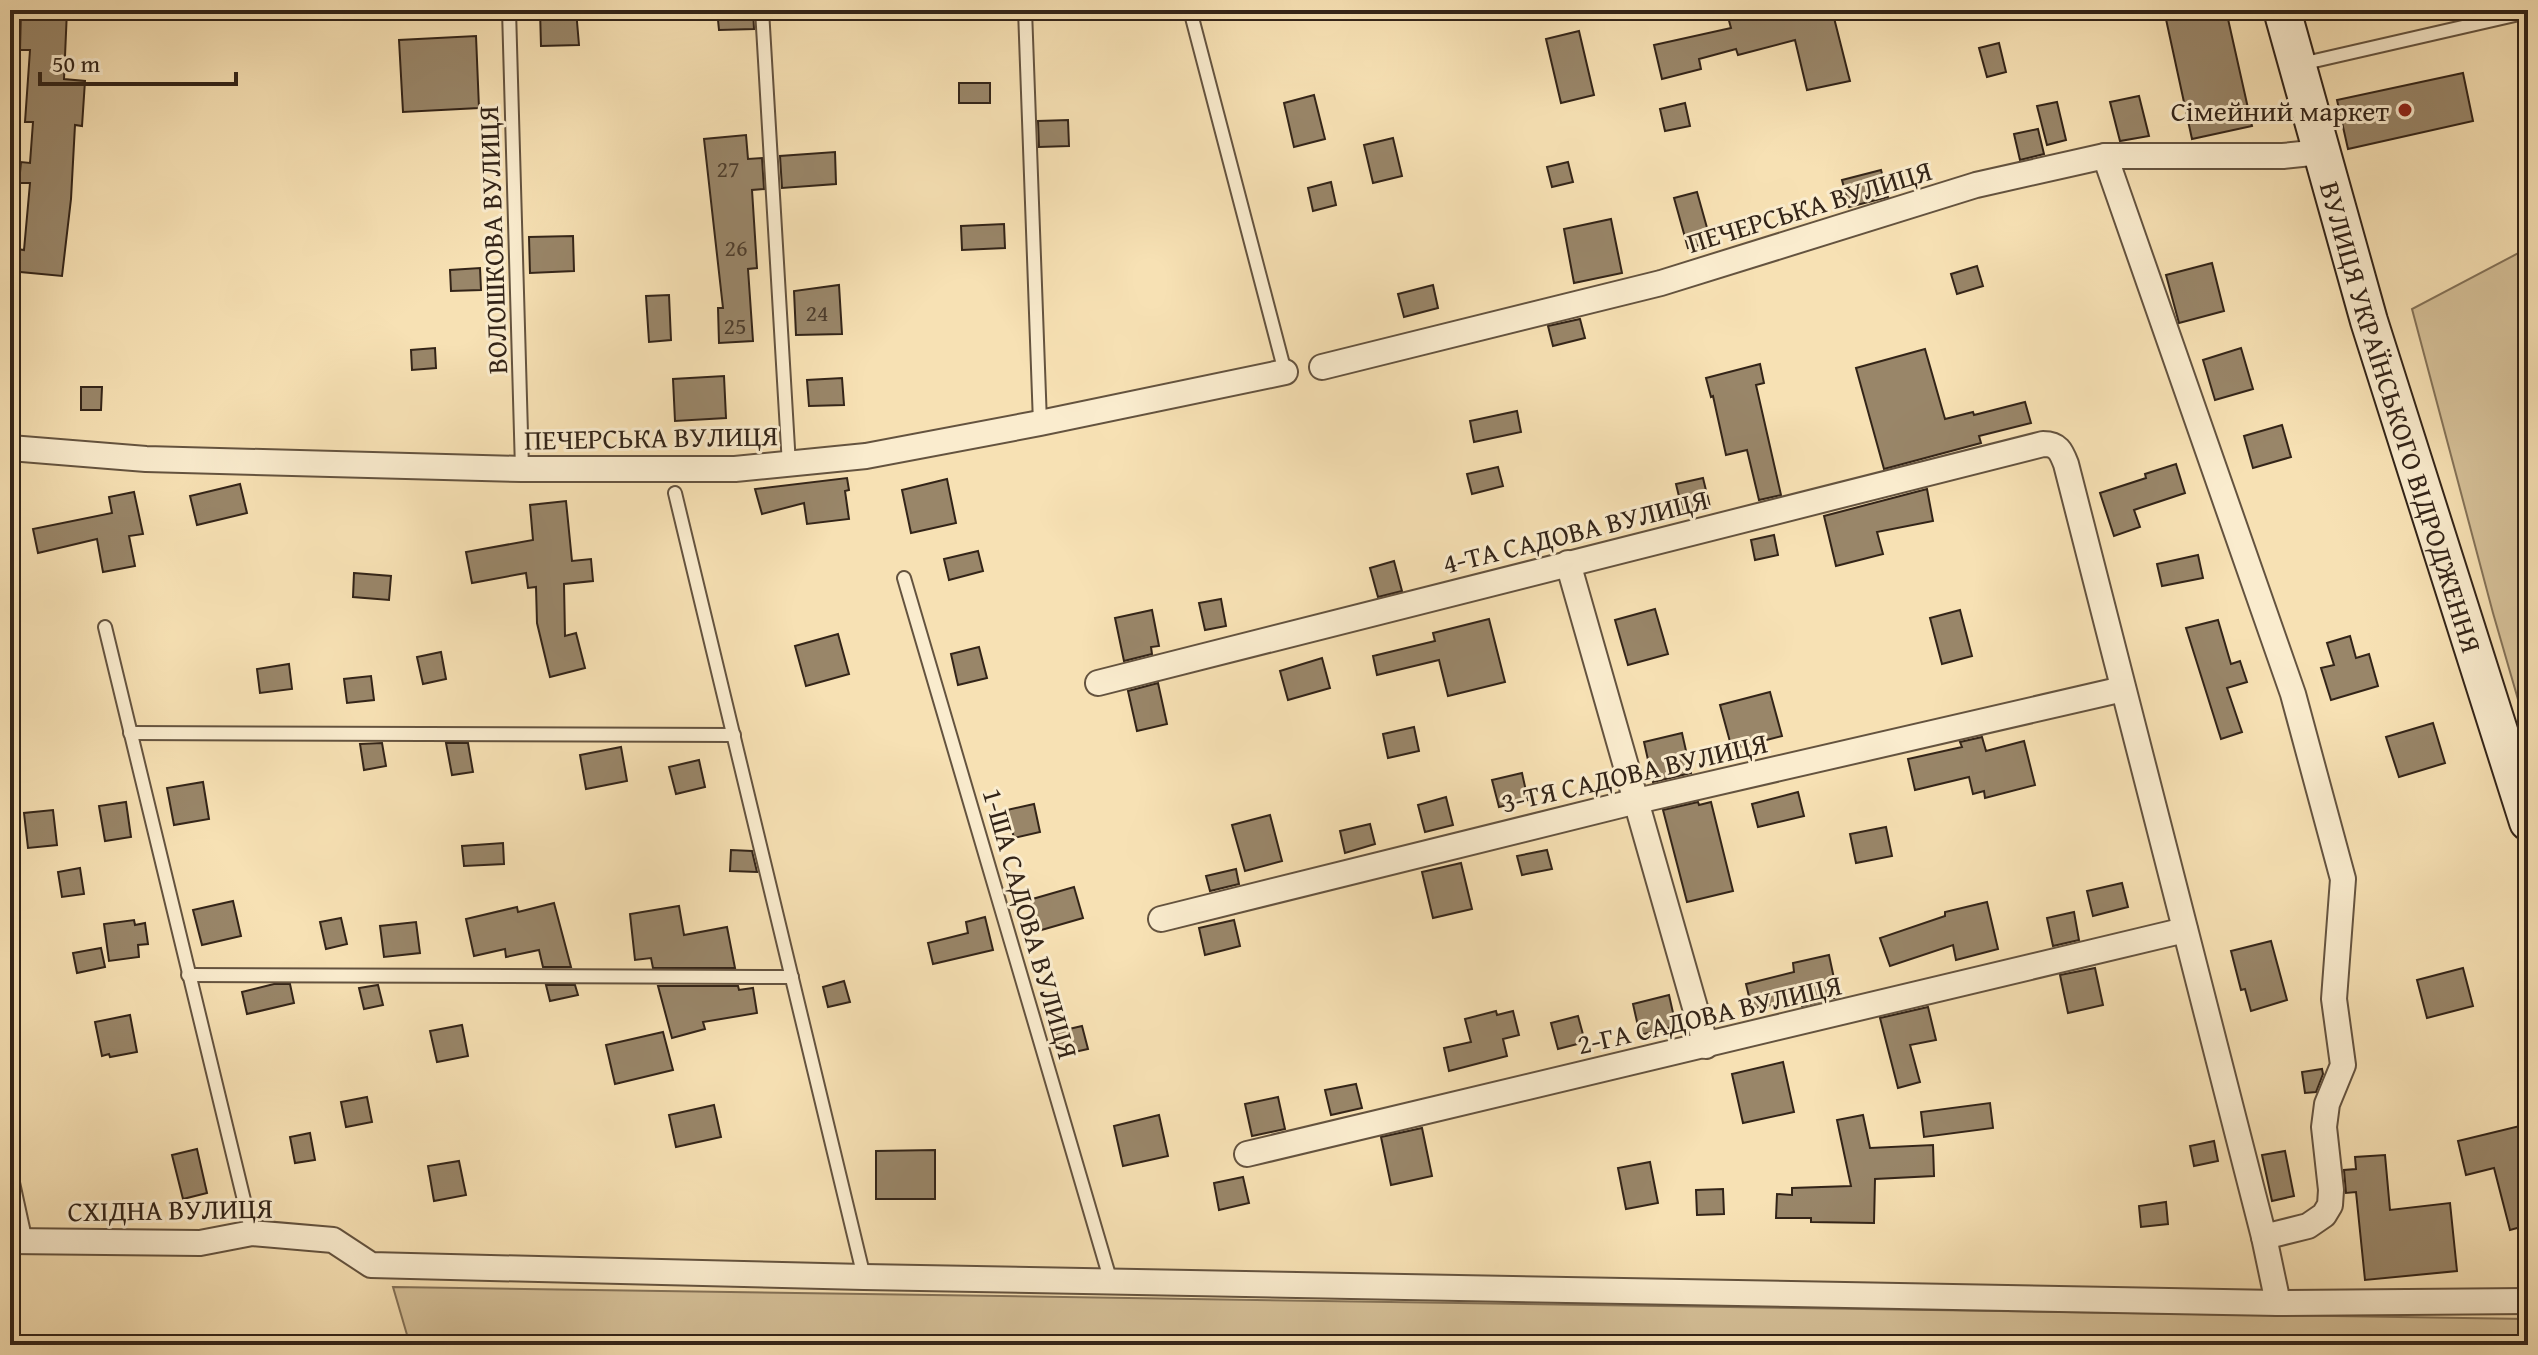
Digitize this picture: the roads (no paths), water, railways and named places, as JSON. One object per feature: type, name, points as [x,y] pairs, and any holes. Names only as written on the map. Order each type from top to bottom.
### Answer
[{"type":"street","name":"ВУЛИЦЯ УКРАЇНСЬКОГО ВІДРОДЖЕННЯ","points":[[2282,10],[2369,321],[2528,822]]},
{"type":"street","name":"ПЕЧЕРСЬКА ВУЛИЦЯ","points":[[1322,367],[1661,283],[1976,185],[2105,156],[2283,156],[2321,152]]},
{"type":"street","points":[[2105,156],[2293,694],[2343,879],[2334,999],[2343,1065],[2327,1104],[2324,1127],[2330,1205],[2324,1215],[2308,1226],[2264,1237]]},
{"type":"street","name":"ПЕЧЕРСЬКА ВУЛИЦЯ","points":[[10,448],[146,459],[522,469],[670,470],[789,465],[866,456],[1285,372]]},
{"type":"street","name":"4-ТА САДОВА ВУЛИЦЯ","points":[[1098,683],[2052,444],[2059,448],[2062,455],[2123,689]]},
{"type":"street","points":[[1568,563],[1706,1046]]},
{"type":"street","points":[[2123,689],[2264,1237],[2278,1303]]},
{"type":"street","name":"3-ТЯ САДОВА ВУЛИЦЯ","points":[[1161,919],[1637,801],[2123,689]]},
{"type":"street","name":"2-ГА САДОВА ВУЛИЦЯ","points":[[1247,1154],[2185,930]]},
{"type":"street","name":"СХІДНА ВУЛИЦЯ","points":[[18,1241],[200,1243],[252,1233],[333,1240],[371,1265],[864,1277]]},
{"type":"street","points":[[864,1277],[2278,1303],[2528,1301]]},
{"type":"lane","name":"ВОЛОШКОВА ВУЛИЦЯ","points":[[509,10],[522,469]]},
{"type":"lane","points":[[762,10],[789,465]]},
{"type":"lane","points":[[1025,10],[1040,423]]},
{"type":"lane","points":[[1190,10],[1285,372]]},
{"type":"lane","points":[[2298,65],[2525,12],[2528,28]]},
{"type":"lane","points":[[675,493],[864,1277]]},
{"type":"lane","name":"1-ША САДОВА ВУЛИЦЯ","points":[[904,578],[1111,1282]]},
{"type":"lane","points":[[105,627],[252,1233]]},
{"type":"lane","points":[[130,733],[734,735]]},
{"type":"lane","points":[[188,975],[792,977]]},
{"type":"lane","points":[[10,1169],[18,1241]]},
{"type":"place","name":"Сімейний маркет","points":[[2405,110]]}]
